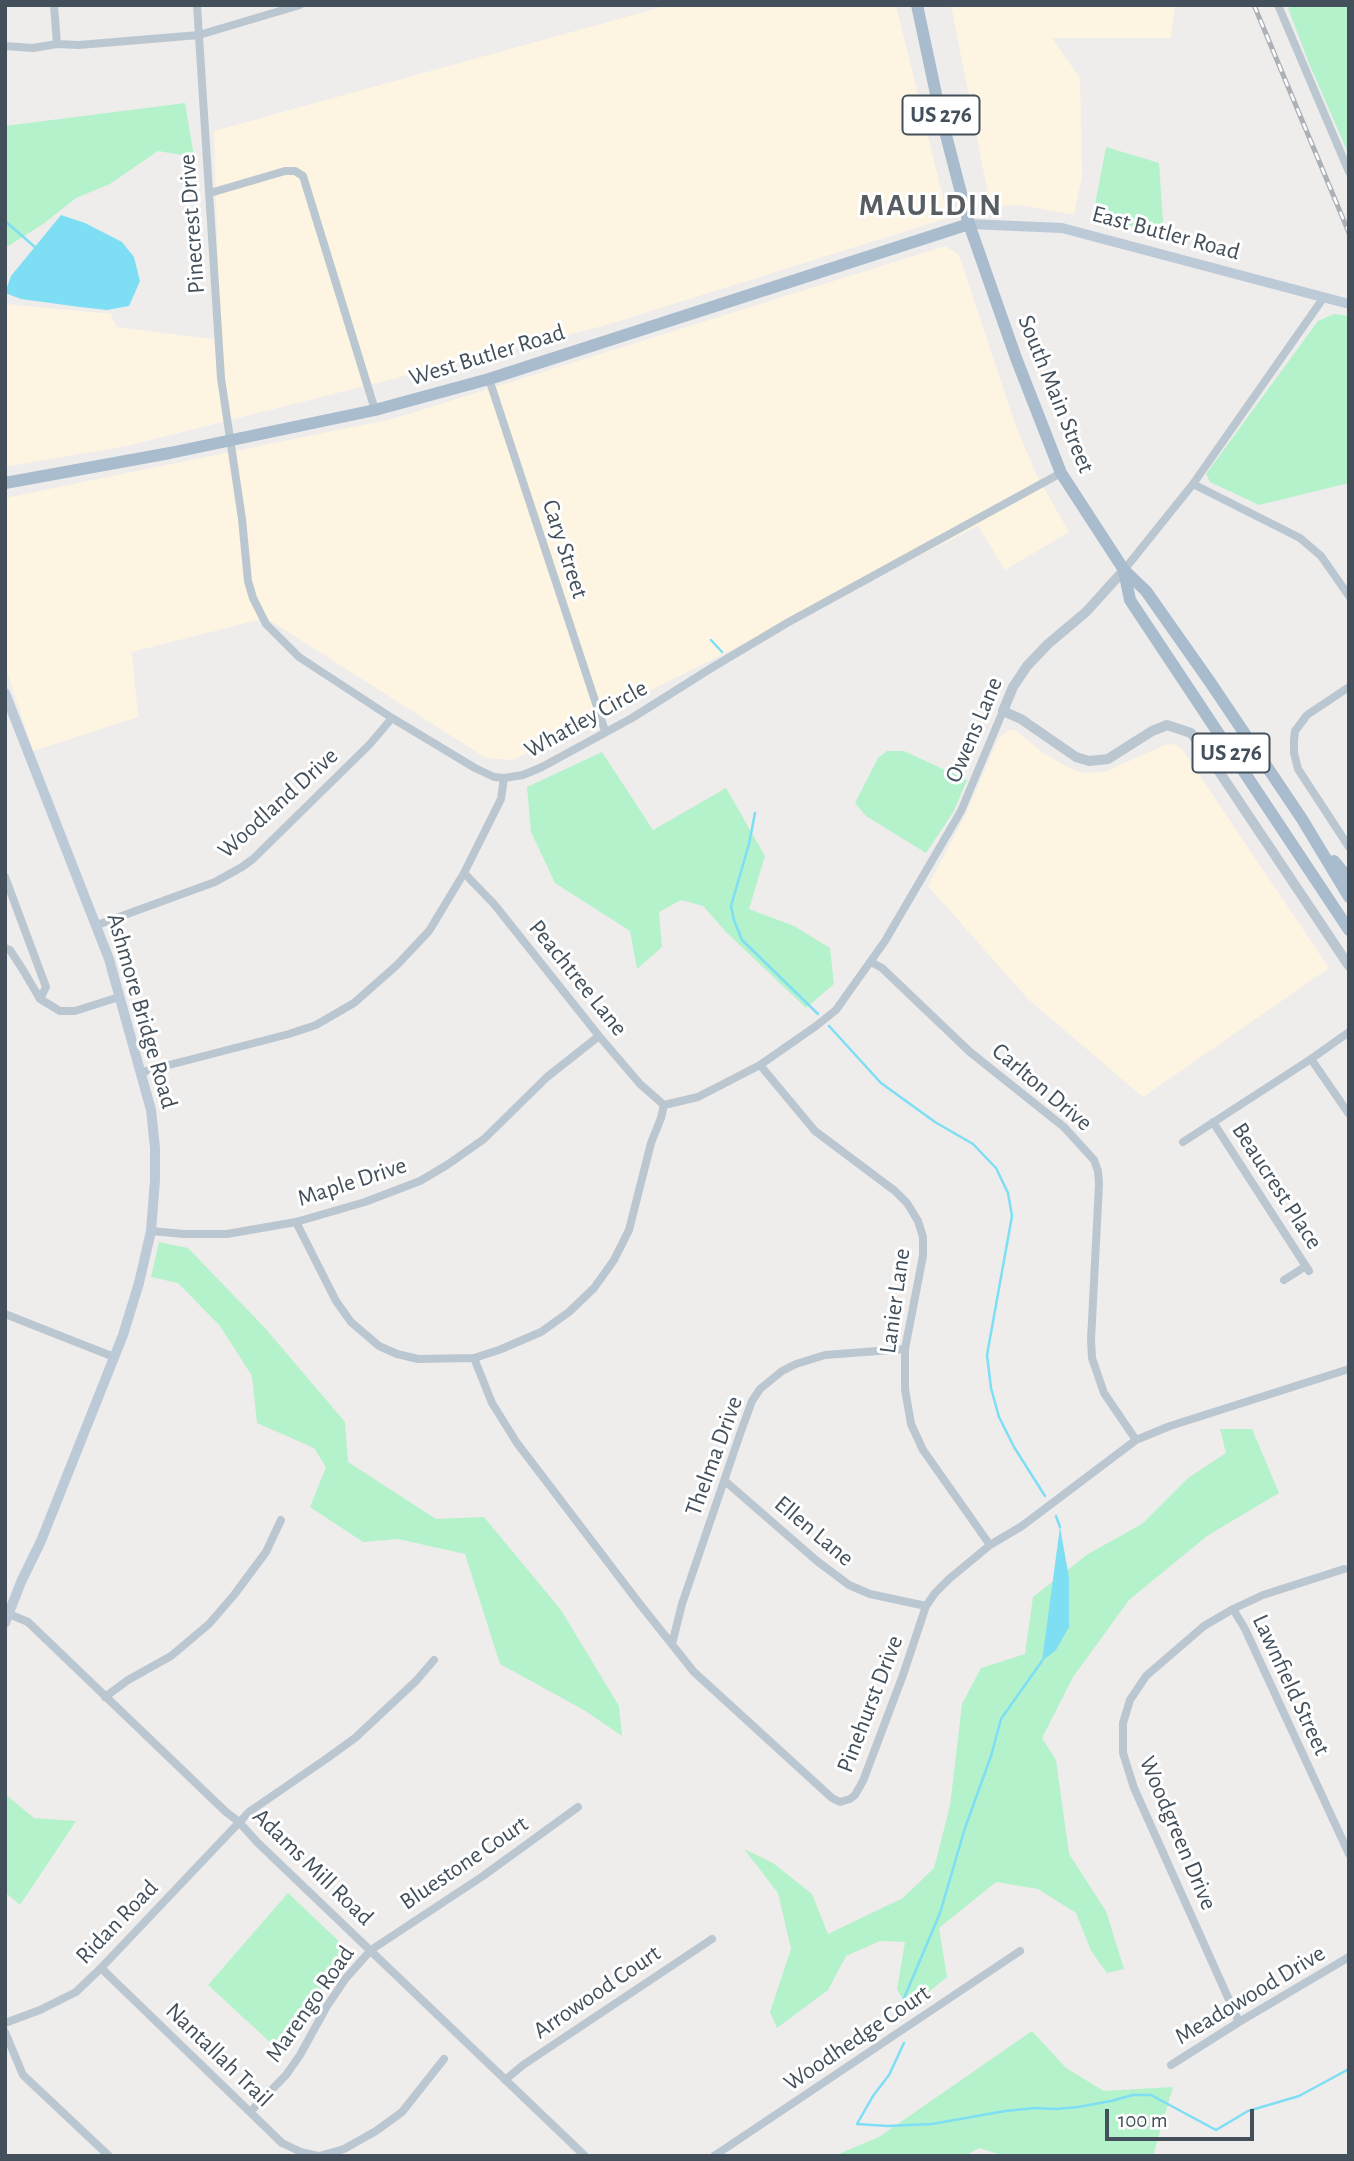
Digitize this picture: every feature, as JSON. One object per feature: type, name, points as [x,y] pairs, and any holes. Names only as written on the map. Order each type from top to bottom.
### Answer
[{"type":"main road","name":"US 276","points":[[917,5],[939,108],[969,224]]},
{"type":"main road","name":"East Butler Road","points":[[969,224],[1062,228],[1349,304]]},
{"type":"main road","name":"West Butler Road","points":[[5,482],[170,453],[375,410],[489,379],[969,224]]},
{"type":"main road","name":"South Main Street","points":[[969,224],[1016,358],[1061,473],[1124,570],[1146,591],[1210,682],[1349,897]]},
{"type":"main road","name":"South Main Street","points":[[1124,570],[1130,600],[1349,930]]},
{"type":"main road","name":"Ashmore Bridge Road","points":[[5,693],[97,925],[142,1072],[155,1148],[150,1231],[133,1302],[41,1541],[7,1618]]},
{"type":"main road","name":"US 276","points":[[1301,819],[1349,879]]},
{"type":"street","points":[[54,5],[57,44]]},
{"type":"street","name":"Pinecrest Drive","points":[[197,5],[221,378],[229,440]]},
{"type":"street","points":[[5,46],[33,48],[57,44],[79,45],[199,36],[300,5]]},
{"type":"street","points":[[1278,5],[1349,172]]},
{"type":"street","points":[[210,193],[285,171],[295,171],[303,177],[375,410]]},
{"type":"street","name":"Owens Lane","points":[[664,1105],[698,1097],[760,1065],[836,1010],[871,962],[961,811],[1013,687],[1027,666],[1086,611],[1124,570],[1194,484],[1324,297]]},
{"type":"street","name":"Cary Street","points":[[489,379],[605,732]]},
{"type":"street","name":"Whatley Circle","points":[[229,440],[242,519],[248,581],[260,614],[275,634],[299,657],[393,718],[475,768],[494,777],[504,778],[523,775],[542,767],[632,718],[787,623],[1061,473]]},
{"type":"street","points":[[1194,484],[1300,538],[1321,556],[1349,596]]},
{"type":"street","points":[[1349,687],[1307,715],[1295,731],[1294,740],[1298,769],[1349,847]]},
{"type":"street","points":[[1003,711],[1021,719],[1076,757],[1089,761],[1108,759],[1152,731],[1167,725],[1191,733],[1349,966]]},
{"type":"street","name":"Woodland Drive","points":[[97,925],[215,882],[242,867],[370,744],[393,718]]},
{"type":"street","points":[[142,1072],[316,1025],[340,1013],[369,991],[429,931],[464,873],[501,799],[504,778]]},
{"type":"street","name":"Peachtree Lane","points":[[464,873],[494,904],[598,1036],[640,1084],[664,1105]]},
{"type":"street","points":[[5,877],[46,987],[40,999]]},
{"type":"street","points":[[5,948],[10,950],[40,999],[60,1011],[75,1011],[120,997]]},
{"type":"street","name":"Carlton Drive","points":[[871,962],[883,968],[970,1052],[1064,1127],[1094,1160],[1099,1184],[1092,1358],[1104,1393],[1136,1440]]},
{"type":"street","points":[[1183,1142],[1349,1032]]},
{"type":"street","name":"Maple Drive","points":[[150,1231],[227,1234],[296,1222],[391,1193],[420,1181],[447,1166],[484,1139],[547,1077],[598,1036]]},
{"type":"street","points":[[1311,1059],[1349,1114]]},
{"type":"street","name":"Lanier Lane","points":[[760,1065],[815,1131],[895,1191],[907,1203],[918,1221],[923,1237],[923,1256],[905,1349],[906,1398],[915,1436],[990,1545]]},
{"type":"street","points":[[296,1222],[335,1301],[351,1322],[370,1340],[387,1350],[418,1359],[474,1358],[525,1340],[553,1325],[582,1300],[606,1272],[620,1251],[629,1230],[651,1143],[664,1105]]},
{"type":"street","name":"Beaucrest Place","points":[[1213,1122],[1308,1268],[1284,1280]]},
{"type":"street","points":[[5,1314],[114,1357]]},
{"type":"street","name":"Thelma Drive","points":[[671,1644],[682,1604],[752,1401],[760,1389],[770,1379],[796,1364],[825,1355],[905,1349]]},
{"type":"street","name":"Pinehurst Drive","points":[[474,1358],[492,1403],[517,1443],[694,1672],[832,1798],[845,1802],[855,1795],[863,1781],[926,1606],[940,1587],[990,1545],[1031,1519],[1136,1440],[1170,1426],[1349,1369]]},
{"type":"street","name":"Ellen Lane","points":[[725,1481],[817,1561],[849,1585],[870,1594],[926,1606]]},
{"type":"street","points":[[105,1697],[128,1680],[171,1656],[209,1624],[267,1552],[281,1520]]},
{"type":"street","name":"Woodgreen Drive","points":[[1239,2022],[1125,1763],[1122,1739],[1127,1707],[1146,1676],[1204,1626],[1263,1595],[1344,1569]]},
{"type":"street","name":"Lawnfield Street","points":[[1233,1609],[1245,1629],[1349,1854]]},
{"type":"street","name":"Adams Mill Road","points":[[7,1618],[27,1622],[238,1821],[584,2156]]},
{"type":"street","name":"Ridan Road","points":[[5,2024],[76,1992],[238,1821],[355,1738],[416,1681],[433,1660]]},
{"type":"street","name":"Bluestone Court","points":[[371,1950],[483,1876],[578,1807]]},
{"type":"street","name":"Arrowood Court","points":[[505,2080],[523,2065],[712,1939]]},
{"type":"street","name":"Marengo Road","points":[[251,2111],[286,2075],[327,2006],[371,1950]]},
{"type":"street","name":"Woodhedge Court","points":[[714,2156],[1020,1951]]},
{"type":"street","name":"Meadowood Drive","points":[[1171,2065],[1349,1957]]},
{"type":"street","name":"Nantallah Trail","points":[[101,1968],[282,2143],[301,2152],[319,2156],[344,2149],[376,2131],[402,2112],[444,2059]]},
{"type":"street","points":[[5,2032],[23,2075],[109,2156]]},
{"type":"shaded area","points":[[669,5],[896,5],[948,218],[603,326],[127,446],[5,467],[5,304],[111,314],[116,327],[220,340],[214,131]]},
{"type":"shaded area","points":[[951,5],[1175,5],[1171,38],[1052,38],[1080,78],[1082,177],[1074,215],[1019,205],[999,206],[989,199]]},
{"type":"shaded area","points":[[945,246],[959,255],[1014,421],[1036,474],[1069,532],[1005,570],[978,526],[512,760],[486,758],[266,618],[132,652],[138,717],[33,751],[5,666],[5,498],[396,418]]},
{"type":"shaded area","points":[[1009,730],[1015,730],[1042,752],[1067,767],[1084,773],[1104,772],[1165,745],[1174,744],[1182,749],[1329,968],[1143,1097],[1028,999],[928,886],[967,812],[999,737]]},
{"type":"green space","points":[[1297,5],[1349,5],[1349,155],[1288,8]]},
{"type":"green space","points":[[185,103],[194,157],[158,151],[110,184],[76,198],[43,224],[5,248],[5,126]]},
{"type":"green space","points":[[1106,147],[1159,163],[1164,236],[1093,215]]},
{"type":"green space","points":[[1334,314],[1349,316],[1349,483],[1259,505],[1210,482],[1206,474],[1318,321]]},
{"type":"green space","points":[[887,751],[904,751],[967,780],[954,811],[926,853],[866,816],[855,803],[878,758]]},
{"type":"green space","points":[[602,752],[653,830],[726,788],[765,856],[749,909],[794,926],[830,948],[834,984],[806,1008],[726,932],[703,906],[681,900],[659,912],[662,947],[637,969],[630,931],[555,883],[531,832],[527,787]]},
{"type":"green space","points":[[159,1242],[188,1248],[265,1328],[345,1422],[348,1462],[436,1519],[484,1517],[561,1610],[619,1706],[622,1736],[584,1710],[500,1664],[465,1554],[398,1539],[363,1542],[310,1507],[326,1467],[314,1448],[257,1423],[252,1376],[220,1326],[178,1283],[151,1277]]},
{"type":"green space","points":[[1220,1429],[1252,1429],[1279,1493],[1207,1536],[1129,1600],[1073,1677],[1042,1738],[1056,1760],[1069,1854],[1106,1911],[1124,1969],[1107,1973],[1091,1951],[1076,1913],[1038,1889],[996,1882],[939,1928],[947,1977],[908,2009],[897,1989],[905,1942],[880,1941],[846,1956],[828,1990],[777,2028],[770,2012],[791,1949],[778,1893],[744,1849],[773,1863],[812,1894],[828,1934],[903,1898],[934,1868],[950,1806],[962,1704],[981,1668],[1025,1654],[1033,1597],[1088,1554],[1142,1524],[1188,1478],[1226,1453]]},
{"type":"green space","points":[[5,1794],[34,1818],[76,1821],[20,1905],[5,1892]]},
{"type":"green space","points":[[288,1893],[345,1947],[284,2055],[208,1985]]},
{"type":"green space","points":[[1032,2031],[1066,2068],[1104,2091],[1173,2087],[1153,2156],[1005,2156],[979,2148],[965,2156],[834,2156],[879,2137]]},
{"type":"water","points":[[61,215],[85,223],[122,242],[134,257],[140,281],[129,306],[107,310],[21,299],[5,293],[11,276]]},
{"type":"water","points":[[1060,1527],[1069,1578],[1069,1627],[1056,1650],[1042,1661]]},
{"type":"waterway","points":[[5,221],[36,248]]},
{"type":"waterway","points":[[711,640],[722,652]]},
{"type":"waterway","points":[[755,813],[731,906],[734,920],[742,940],[818,1014]]},
{"type":"waterway","points":[[829,1026],[881,1083],[935,1122],[973,1144],[996,1168],[1008,1193],[1012,1216],[987,1355],[991,1388],[999,1417],[1014,1447],[1045,1496]]},
{"type":"waterway","points":[[1056,1516],[1060,1527]]},
{"type":"waterway","points":[[899,2016],[940,1913],[1001,1719],[1042,1661]]},
{"type":"waterway","points":[[857,2124],[889,2075],[904,2043]]},
{"type":"waterway","points":[[857,2124],[932,2124],[1005,2111],[1078,2107],[1133,2095],[1151,2095],[1216,2130],[1248,2111],[1299,2096],[1349,2069]]},
{"type":"railway","points":[[1254,5],[1349,233]]},
{"type":"district","name":"MAULDIN","points":[[931,205]]}]
